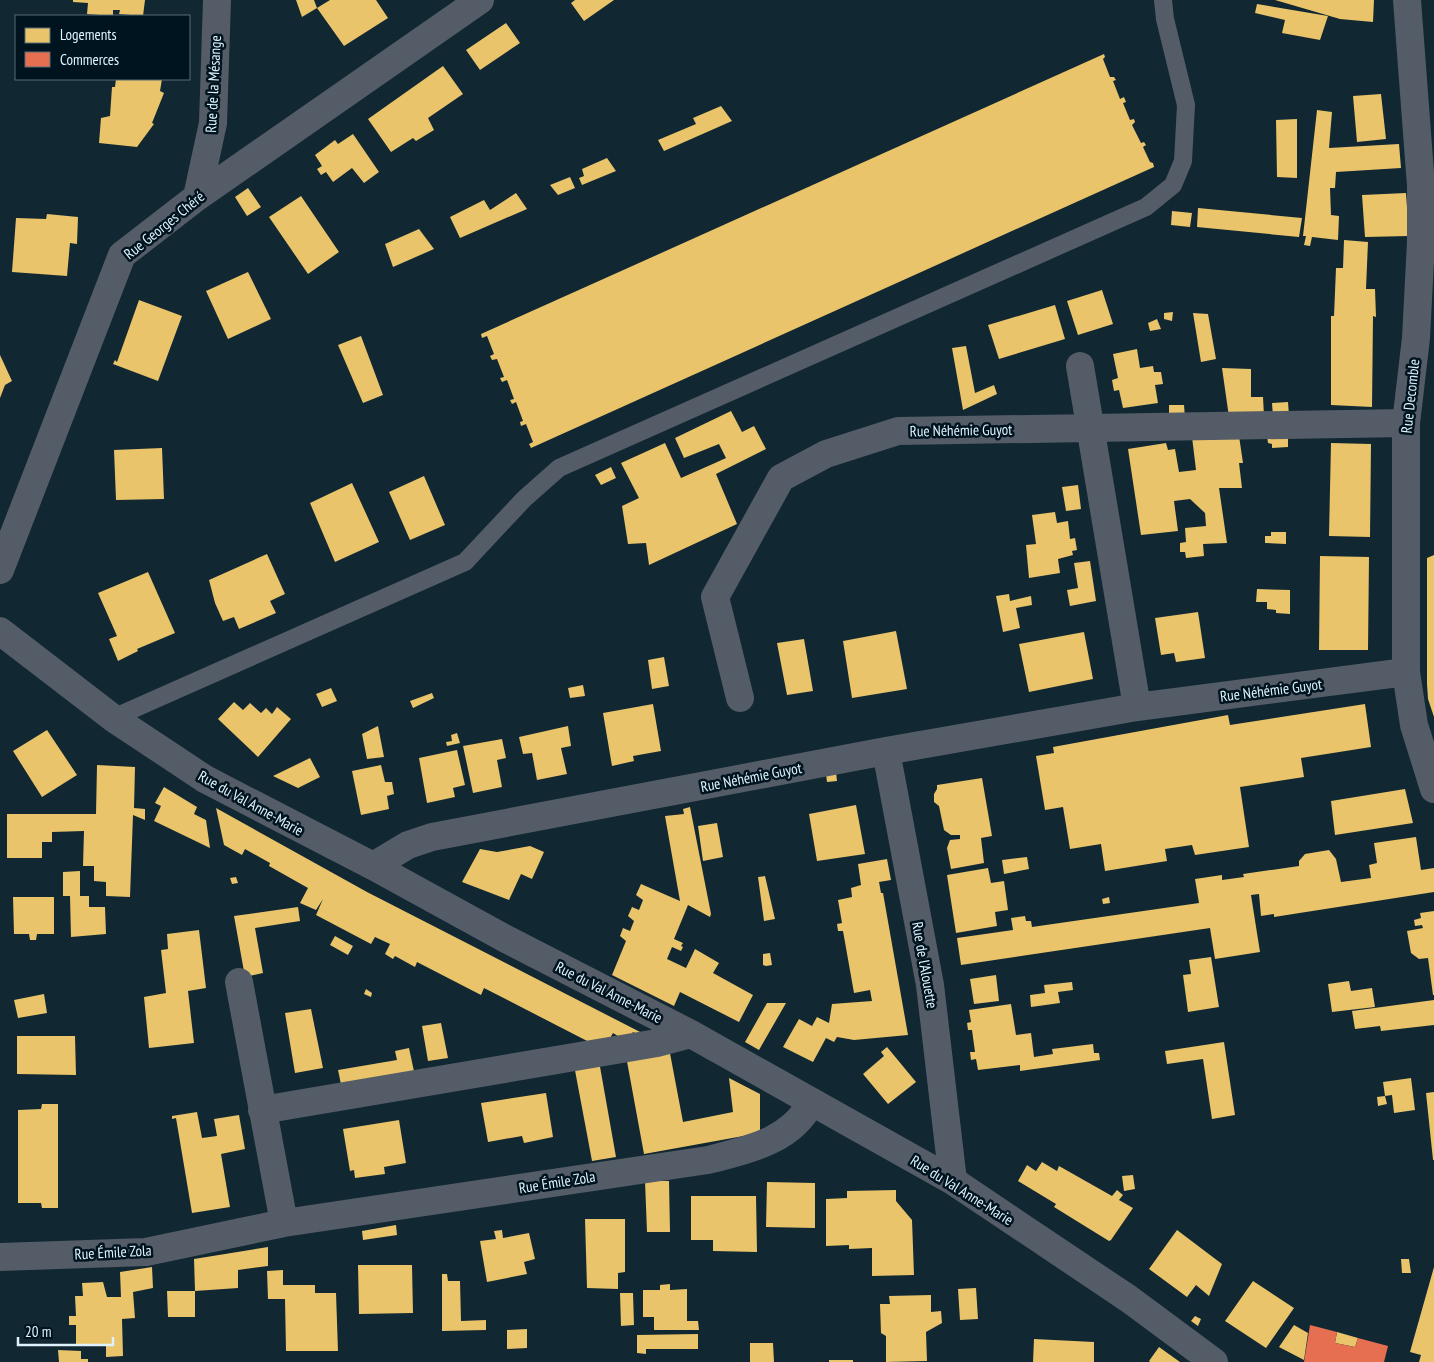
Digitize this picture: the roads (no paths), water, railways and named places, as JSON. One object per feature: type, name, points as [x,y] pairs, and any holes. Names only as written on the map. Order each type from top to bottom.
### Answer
[{"type":"street","name":"Rue de la Mésange","points":[[197,197],[213,123],[217,0]]},
{"type":"street","name":"Rue Georges Chéré","points":[[0,570],[122,255],[197,197],[480,0]]},
{"type":"street","name":"Rue Decomble","points":[[1407,0],[1421,186],[1425,336],[1406,423],[1406,672],[1414,726],[1434,789]]},
{"type":"street","points":[[1080,366],[1137,707]]},
{"type":"street","name":"Rue Néhémie Guyot","points":[[740,698],[715,597],[781,478],[826,454],[898,431],[1406,423]]},
{"type":"street","name":"Rue du Val Anne-Marie","points":[[0,631],[113,718],[205,779],[373,866],[506,939],[690,1034],[953,1181],[1128,1299],[1214,1362]]},
{"type":"street","name":"Rue Néhémie Guyot","points":[[373,866],[408,845],[432,837],[886,751],[1137,707],[1406,672]]},
{"type":"street","name":"Rue de l'Alouette","points":[[886,751],[930,984],[953,1181]]},
{"type":"street","points":[[239,982],[284,1223]]},
{"type":"street","points":[[262,1110],[648,1044],[690,1034]]},
{"type":"street","name":"Rue Émile Zola","points":[[0,1257],[146,1252],[284,1223],[708,1160],[736,1153],[777,1138],[792,1128],[805,1115],[811,1102]]},
{"type":"lane","points":[[113,718],[465,562],[524,499],[559,468],[1146,207],[1173,186],[1184,162],[1186,105],[1165,19],[1163,0]]}]
